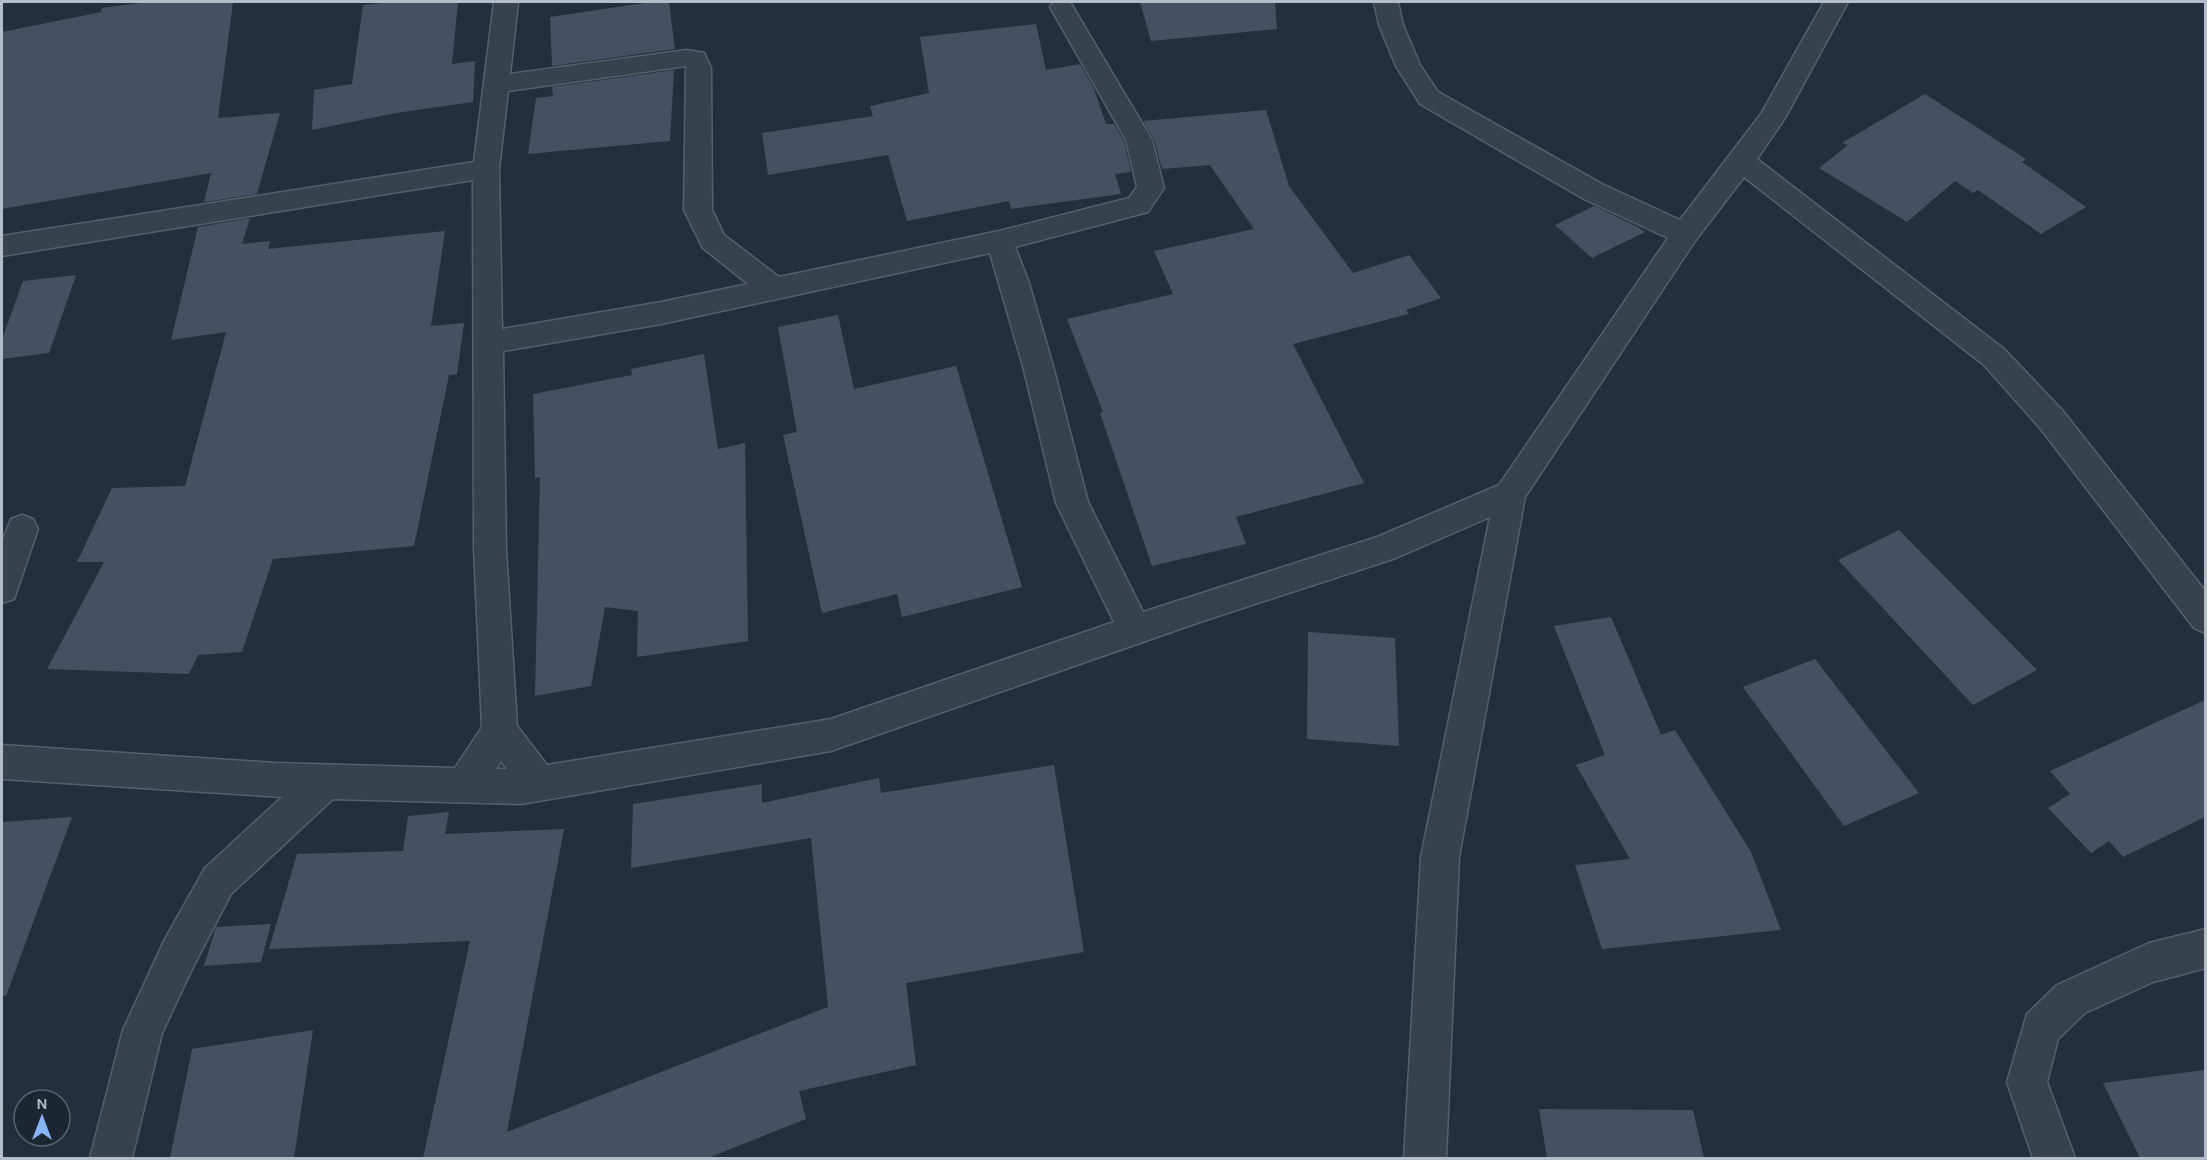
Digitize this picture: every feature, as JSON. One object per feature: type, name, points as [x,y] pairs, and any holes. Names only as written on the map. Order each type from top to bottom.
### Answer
[{"type":"street","points":[[506,2],[486,169],[486,343],[490,549],[500,731],[538,783]]},
{"type":"street","points":[[1386,2],[1391,25],[1408,66],[1429,98],[1594,192],[1685,234]]},
{"type":"street","points":[[1425,1158],[1440,857],[1510,494],[1685,234],[1772,118],[1836,2]]},
{"type":"street","points":[[486,343],[661,313],[772,287],[999,241],[1138,205],[1151,188],[1139,140],[1062,7]]},
{"type":"street","points":[[495,84],[687,58],[695,59],[699,68],[698,210],[713,241],[772,287]]},
{"type":"street","points":[[1742,161],[1994,357],[2051,419],[2205,618]]},
{"type":"street","points":[[2,246],[486,169]]},
{"type":"street","points":[[999,241],[1014,280],[1038,366],[1072,503],[1136,629]]},
{"type":"street","points":[[2,762],[275,780],[520,787],[831,735],[1136,629],[1385,548],[1510,494]]},
{"type":"street","points":[[2,589],[22,529]]},
{"type":"street","points":[[465,785],[500,731]]},
{"type":"street","points":[[111,1158],[143,1030],[179,952],[218,881],[327,781]]},
{"type":"street","points":[[2054,1158],[2027,1082],[2041,1028],[2071,999],[2149,963],[2205,948]]},
{"type":"building","points":[[147,2],[233,2],[218,118],[280,113],[257,194],[204,202],[211,173],[2,209],[2,32],[101,12],[102,8]]},
{"type":"building","points":[[393,2],[458,2],[452,64],[475,61],[473,102],[396,113],[312,130],[314,90],[352,84],[363,5]]},
{"type":"building","points":[[651,2],[669,2],[675,49],[552,66],[550,17]]},
{"type":"building","points":[[1140,2],[1275,2],[1277,29],[1151,41]]},
{"type":"building","points":[[1036,24],[1046,70],[1080,64],[1094,89],[1106,124],[1114,124],[1124,141],[1131,172],[1115,174],[1121,194],[1011,209],[1009,201],[907,221],[888,155],[768,175],[762,133],[873,116],[870,106],[929,93],[920,37]]},
{"type":"building","points":[[674,70],[670,141],[528,154],[536,98],[553,96],[552,87]]},
{"type":"building","points":[[1925,94],[2026,159],[2022,162],[2086,207],[2041,234],[1978,190],[1973,193],[1955,181],[1907,222],[1819,168],[1848,145],[1842,143]]},
{"type":"building","points":[[1266,110],[1289,186],[1353,273],[1409,255],[1441,298],[1406,310],[1409,314],[1293,344],[1364,483],[1236,517],[1246,544],[1152,566],[1100,413],[1103,412],[1067,319],[1173,294],[1154,251],[1254,229],[1210,165],[1162,169],[1154,139],[1143,121]]},
{"type":"building","points":[[1594,206],[1645,232],[1592,258],[1555,225]]},
{"type":"building","points":[[250,218],[242,244],[270,241],[268,249],[445,231],[431,326],[464,323],[457,374],[449,375],[414,546],[273,559],[242,652],[198,655],[189,674],[47,669],[104,562],[77,562],[112,488],[185,486],[226,332],[171,340],[198,227]]},
{"type":"building","points":[[76,275],[49,353],[2,359],[2,339],[23,281]]},
{"type":"building","points":[[838,315],[854,389],[956,366],[1022,587],[902,617],[897,594],[822,613],[783,435],[797,432],[778,327]]},
{"type":"building","points":[[704,354],[718,449],[745,443],[748,641],[637,657],[638,611],[605,607],[591,686],[535,696],[540,477],[535,478],[533,394],[632,375],[631,369]]},
{"type":"building","points":[[1899,530],[2037,670],[1973,705],[1838,560]]},
{"type":"building","points":[[1611,617],[1661,735],[1675,730],[1751,852],[1781,930],[1602,949],[1575,865],[1630,859],[1576,765],[1605,755],[1554,626]]},
{"type":"building","points":[[1308,632],[1395,638],[1399,746],[1307,739]]},
{"type":"building","points":[[1815,659],[1919,793],[1844,826],[1743,687]]},
{"type":"building","points":[[2205,700],[2205,817],[2123,857],[2109,841],[2091,853],[2048,808],[2070,794],[2050,771]]},
{"type":"building","points":[[1054,765],[1084,952],[906,983],[916,1065],[799,1091],[806,1119],[708,1158],[423,1158],[470,941],[269,949],[297,854],[403,851],[408,816],[449,812],[445,834],[564,829],[507,1132],[828,1007],[811,838],[631,868],[633,804],[762,784],[762,803],[879,778],[881,793]]},
{"type":"building","points":[[72,817],[6,996],[2,995],[2,822]]},
{"type":"building","points":[[271,924],[261,962],[204,966],[216,927]]},
{"type":"building","points":[[313,1030],[294,1158],[170,1158],[192,1049]]},
{"type":"building","points":[[2205,1070],[2205,1158],[2140,1158],[2103,1083]]},
{"type":"building","points":[[1539,1109],[1693,1110],[1704,1158],[1547,1158]]}]
